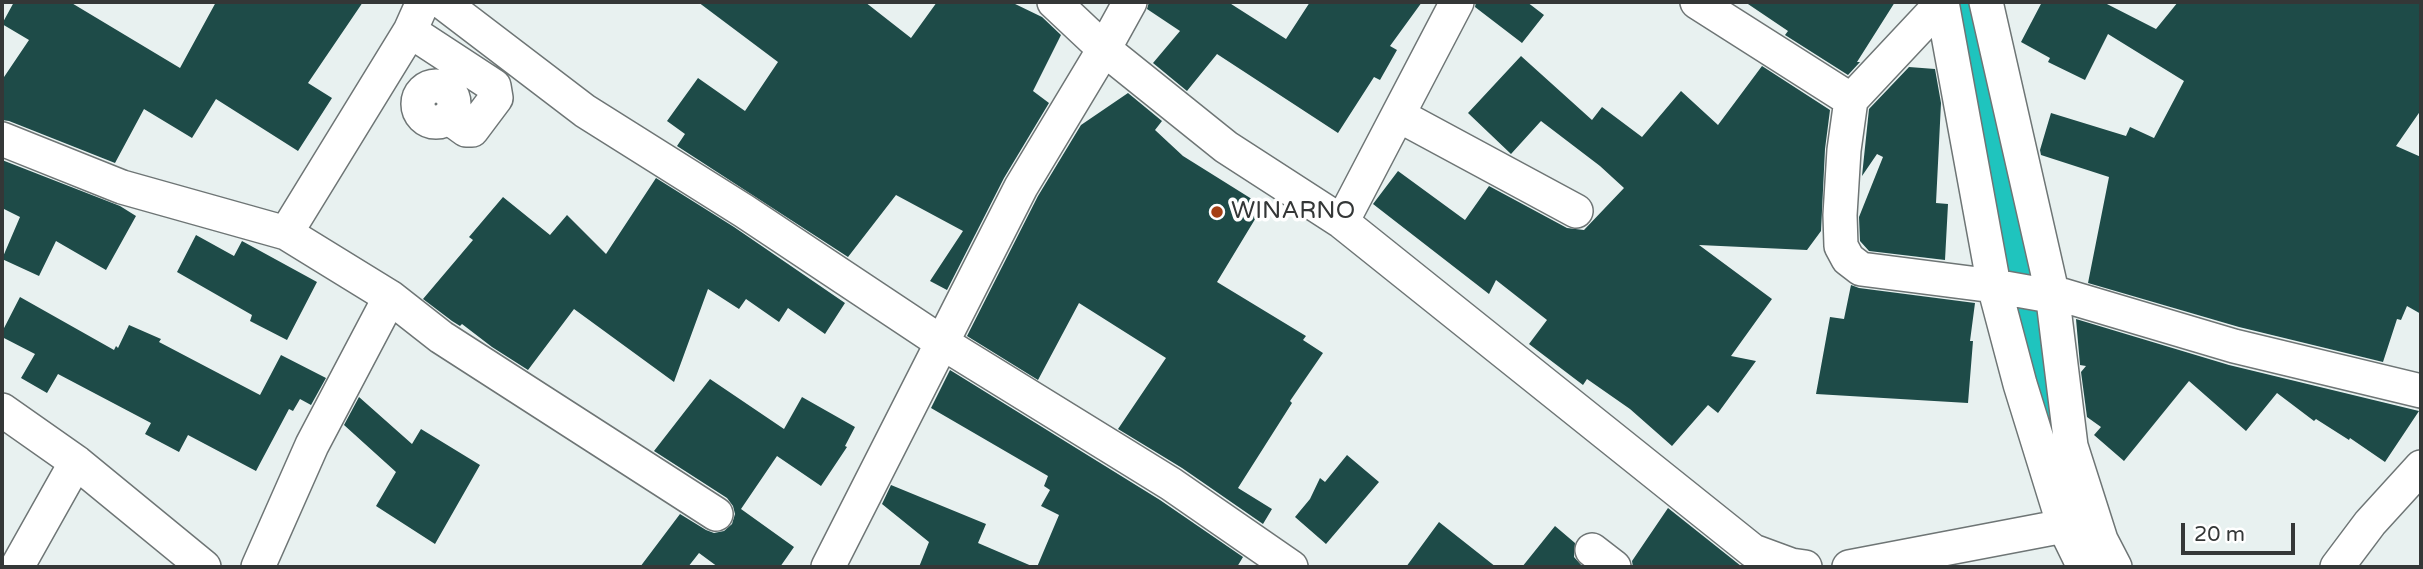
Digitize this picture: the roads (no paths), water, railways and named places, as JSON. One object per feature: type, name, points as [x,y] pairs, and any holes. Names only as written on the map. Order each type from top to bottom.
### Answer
[{"type":"street","points":[[442,2],[586,111],[744,211],[941,342],[1171,484],[1291,567]]},
{"type":"street","points":[[1054,2],[1104,48],[1226,147],[1342,222],[1754,551],[1791,565],[1805,567]]},
{"type":"street","points":[[828,567],[1021,187],[1130,2]]},
{"type":"street","points":[[1342,222],[1457,2]]},
{"type":"street","points":[[1697,2],[1851,100]]},
{"type":"street","points":[[1986,2],[2045,293],[2071,446],[2101,540],[2115,567]]},
{"type":"street","points":[[1942,3],[1851,100],[1844,150],[1840,215],[1841,246],[1847,259],[1861,269],[2045,293],[2234,346],[2421,391]]},
{"type":"street","points":[[1942,3],[2020,384],[2064,526],[2084,567]]},
{"type":"street","points":[[384,74],[444,91],[416,16]]},
{"type":"street","points":[[286,233],[384,74],[416,16]]},
{"type":"street","points":[[1398,115],[1576,211]]},
{"type":"street","points":[[2,139],[122,187],[286,233],[390,297],[441,337],[716,514]]},
{"type":"street","points":[[258,567],[312,445],[390,297]]},
{"type":"street","points":[[2,410],[76,462],[204,567]]},
{"type":"street","points":[[16,567],[76,462]]},
{"type":"street","points":[[2337,567],[2370,523],[2421,467]]},
{"type":"street","points":[[1849,567],[2064,526]]},
{"type":"waterway","points":[[1958,2],[2025,333],[2055,450]]},
{"type":"place","name":"WINARNO","points":[[1217,212]]}]
